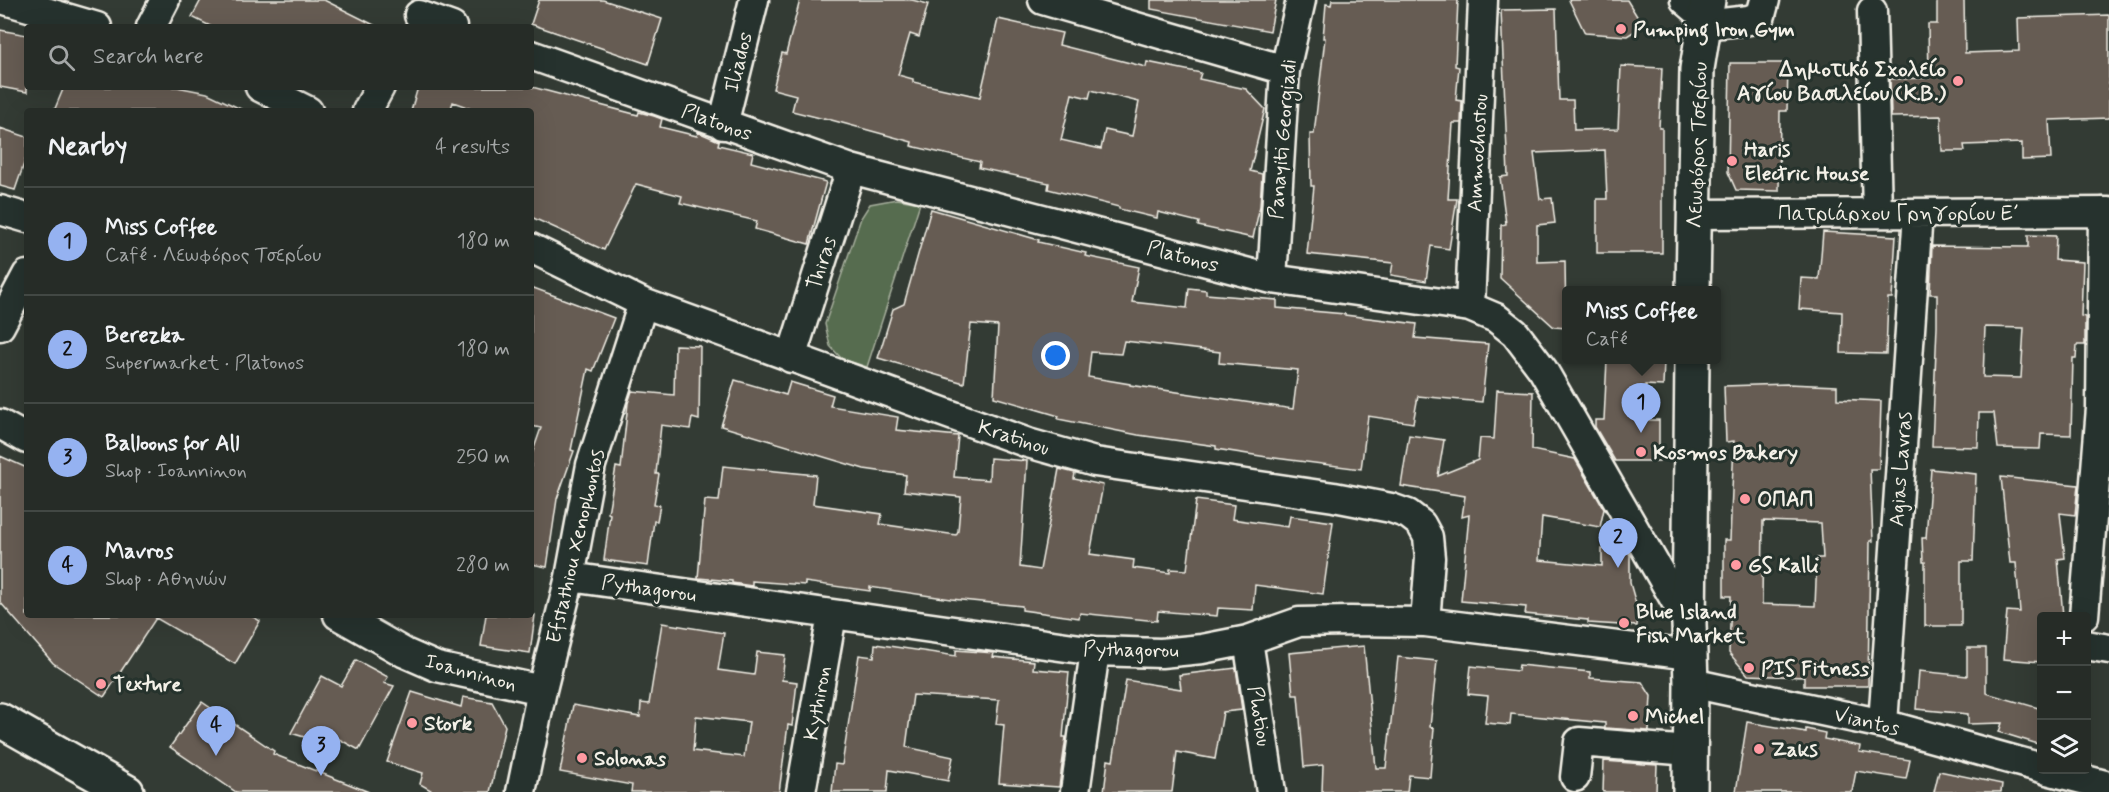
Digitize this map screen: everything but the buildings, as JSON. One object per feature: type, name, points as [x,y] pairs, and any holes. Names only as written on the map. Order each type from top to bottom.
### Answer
[{"type":"main road","name":"Λεωφόρος Τσερίου","points":[[1693,286],[1697,69],[1701,10]]},
{"type":"main road","points":[[1690,792],[1692,364]]},
{"type":"main road","points":[[0,720],[127,792]]},
{"type":"street","points":[[5,0],[87,24]]},
{"type":"street","points":[[153,24],[165,0]]},
{"type":"street","name":"Iliados","points":[[723,125],[754,0]]},
{"type":"street","points":[[1042,0],[1095,7],[1285,70]]},
{"type":"street","name":"Panayiti Georgiadi","points":[[1272,279],[1285,70],[1301,0]]},
{"type":"street","name":"Ammochostou","points":[[1470,307],[1483,0]]},
{"type":"street","points":[[1701,10],[1749,20],[1761,15],[1765,0]]},
{"type":"street","points":[[1872,11],[1877,213]]},
{"type":"street","points":[[419,14],[444,24]]},
{"type":"street","name":"Platonos","points":[[534,56],[850,169],[1272,279],[1470,307],[1496,318],[1515,333],[1543,370],[1690,654]]},
{"type":"street","points":[[266,90],[302,108]]},
{"type":"street","points":[[369,108],[378,90]]},
{"type":"street","name":"Thiras","points":[[790,358],[850,169]]},
{"type":"street","points":[[0,210],[24,217]]},
{"type":"street","points":[[2085,612],[2100,528],[2105,409],[2106,212]]},
{"type":"street","name":"Πατριάρχου Γρηγορίου Ε΄","points":[[1694,214],[2106,212]]},
{"type":"street","name":"Agias Lavras","points":[[1883,724],[1918,213]]},
{"type":"street","name":"Kratinou","points":[[534,249],[643,303],[1028,443],[1095,462],[1334,497],[1391,508],[1408,514],[1421,524],[1428,537],[1430,558],[1425,622]]},
{"type":"street","points":[[0,326],[24,281]]},
{"type":"street","name":"Efstathiou Xenophontos","points":[[521,792],[542,690],[570,577],[591,465],[643,303]]},
{"type":"street","points":[[0,424],[24,437]]},
{"type":"street","name":"Pythagorou","points":[[570,577],[1095,651],[1161,653],[1202,649],[1248,640],[1299,622],[1425,622],[1690,654]]},
{"type":"street","name":"Kythiron","points":[[801,792],[832,615]]},
{"type":"street","name":"Ioanninon","points":[[343,618],[405,653],[437,667],[542,690]]},
{"type":"street","name":"Photiou","points":[[1248,640],[1271,792]]},
{"type":"street","points":[[2091,646],[2109,649]]},
{"type":"street","points":[[1076,792],[1095,651]]},
{"type":"street","name":"Viantos","points":[[1690,654],[1883,724],[2037,767]]},
{"type":"street","points":[[1575,777],[1579,742],[1690,751]]},
{"type":"street","points":[[2070,774],[2109,786]]},
{"type":"green space","points":[[897,199],[920,203],[867,367],[842,359],[830,346],[825,324],[861,218],[870,204]]},
{"type":"place","name":"Pumping Iron Gym","points":[[1621,29]]},
{"type":"place","name":"Δημοτικό Σχολείο Αγίου Βασιλείου (Κ.Β.)","points":[[1958,81]]},
{"type":"place","name":"Haris Electric House","points":[[1732,161]]},
{"type":"place","name":"Miss Coffee","points":[[1641,433]]},
{"type":"place","name":"Kosmos Bakery","points":[[1641,452]]},
{"type":"place","name":"ΟΠΑΠ","points":[[1745,499]]},
{"type":"place","name":"GS Kalli","points":[[1736,565]]},
{"type":"place","name":"Berezka","points":[[1618,568]]},
{"type":"place","name":"Blue Island Fish Market","points":[[1624,623]]},
{"type":"place","name":"PIS Fitness","points":[[1749,668]]},
{"type":"place","name":"Texture","points":[[101,684]]},
{"type":"place","name":"Michel","points":[[1633,716]]},
{"type":"place","name":"Stork","points":[[412,723]]},
{"type":"place","name":"Zaks","points":[[1759,749]]},
{"type":"place","name":"Mavros","points":[[216,756]]},
{"type":"place","name":"Solonas","points":[[582,758]]},
{"type":"place","name":"Balloons for All","points":[[321,776]]}]
